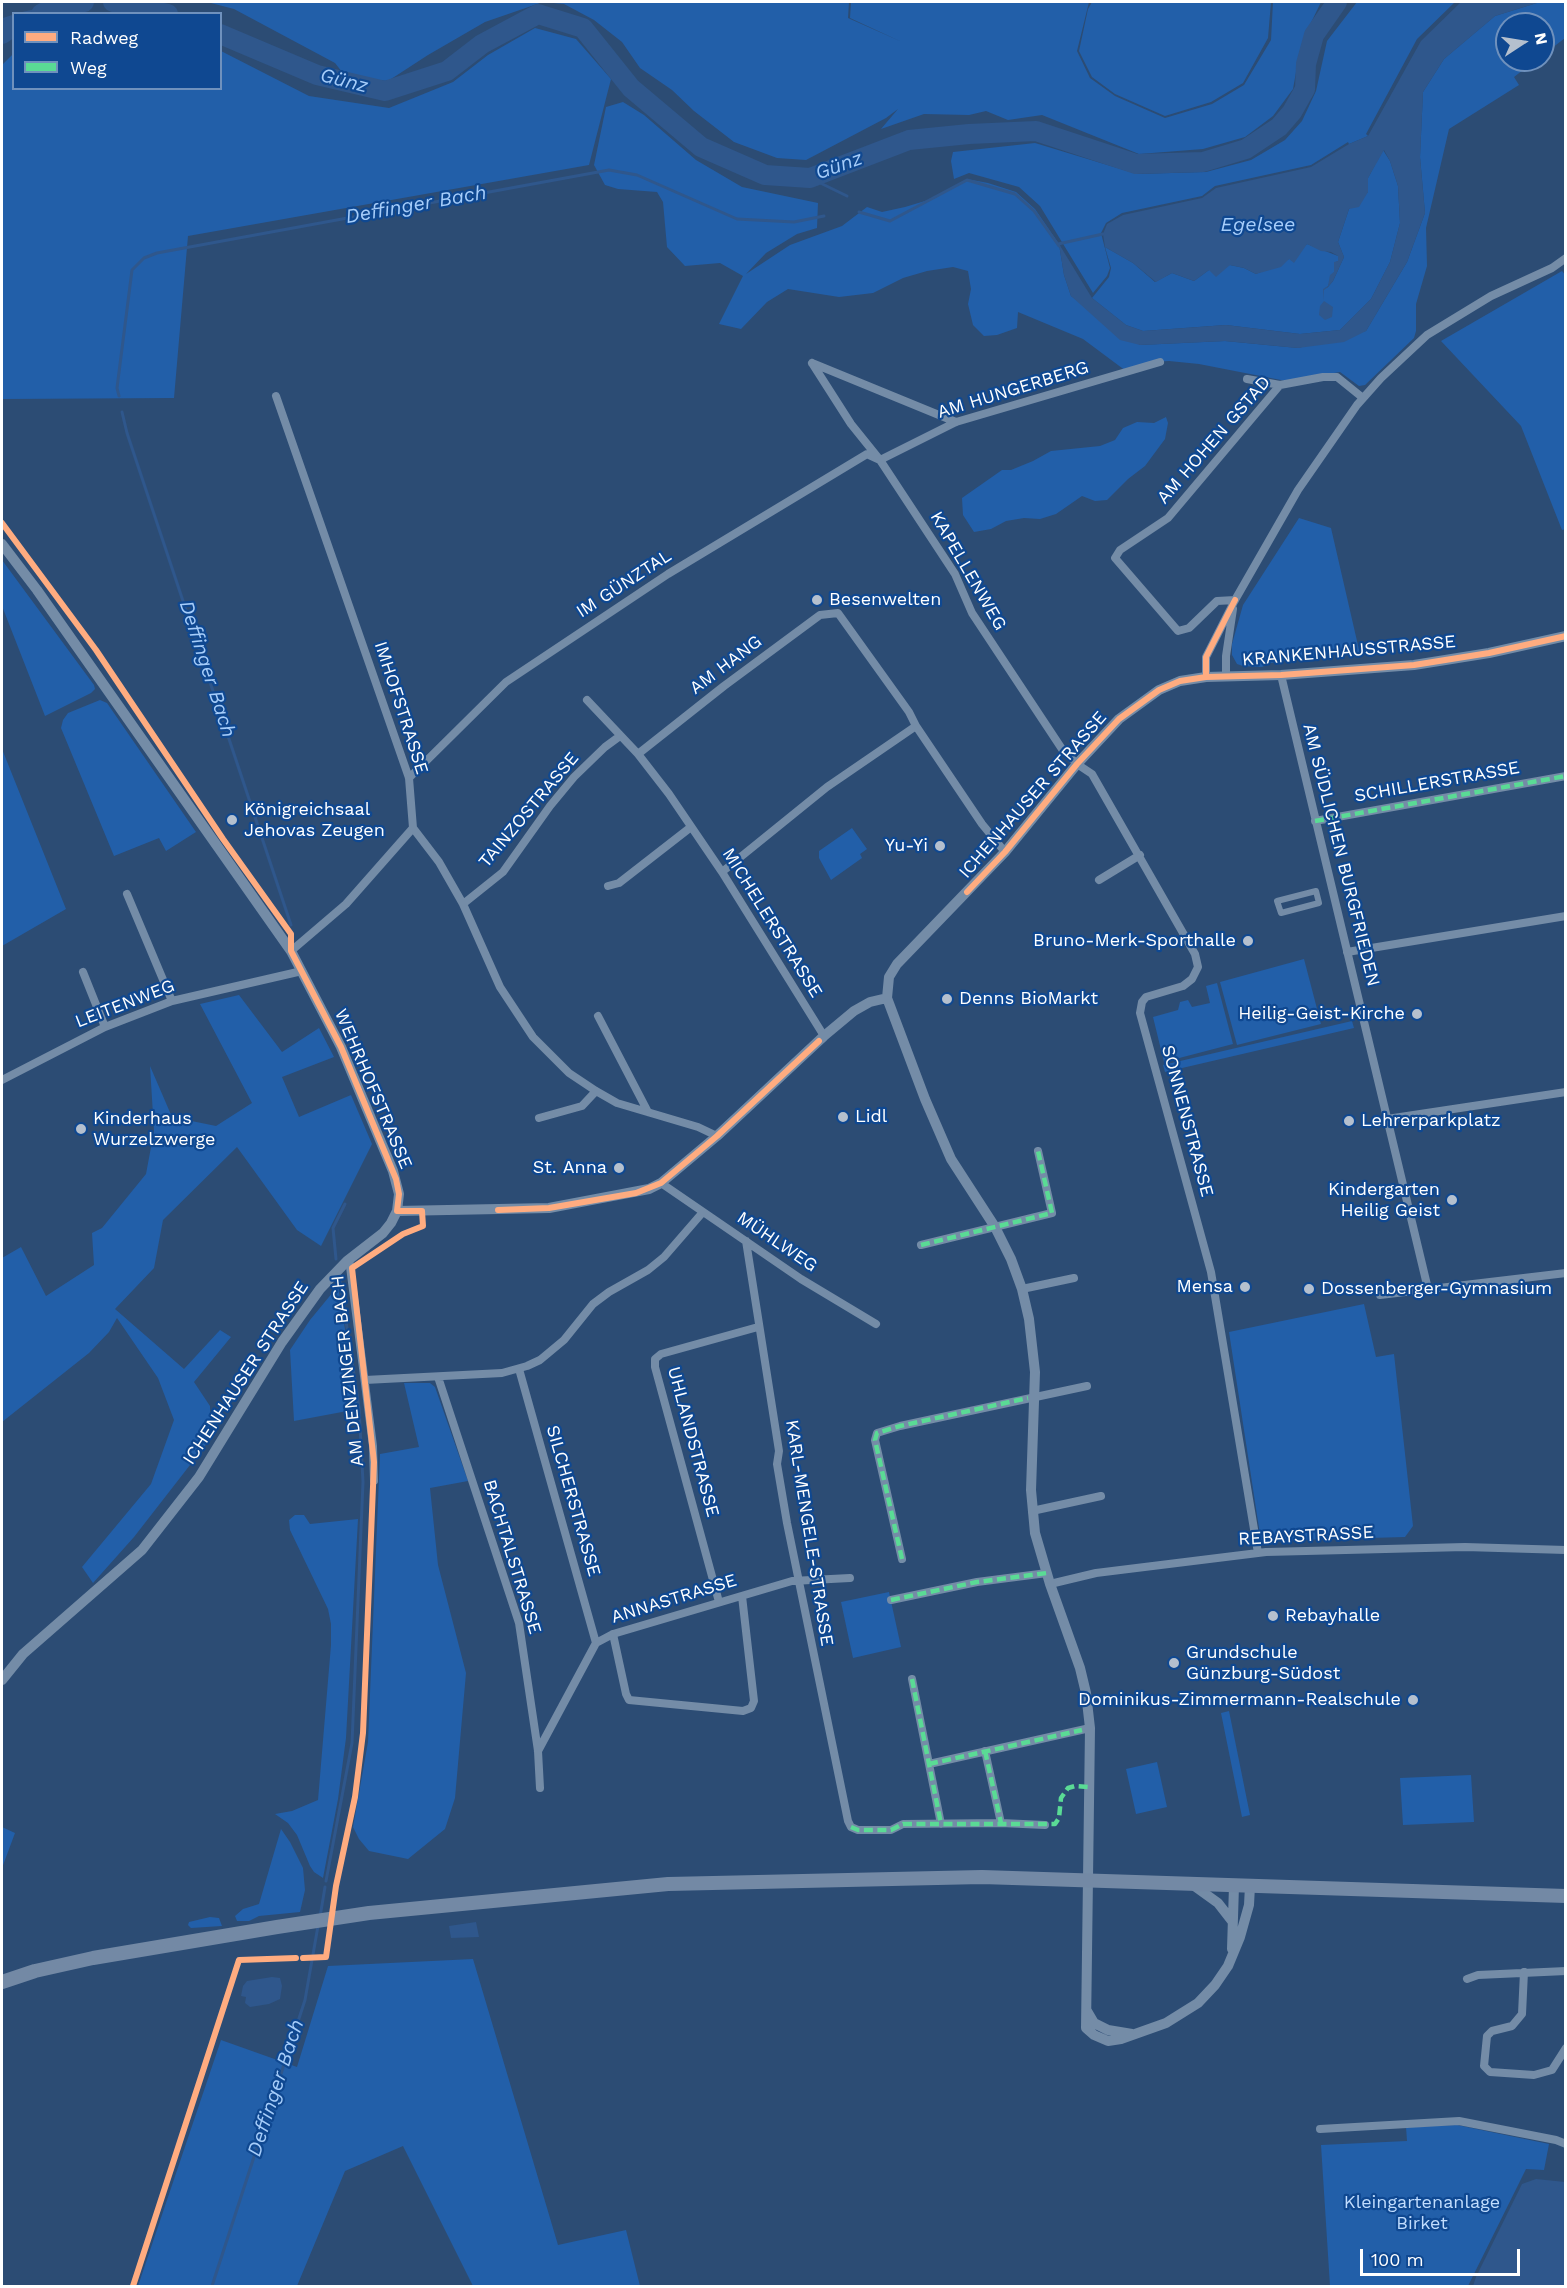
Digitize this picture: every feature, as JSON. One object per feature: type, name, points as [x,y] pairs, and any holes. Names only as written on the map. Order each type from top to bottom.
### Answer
[{"type":"main road","points":[[2,1976],[277,1926],[369,1913],[668,1884],[982,1877],[1566,1896]]},
{"type":"main road","points":[[2,1982],[35,1971]]},
{"type":"street","points":[[1206,677],[1206,657],[1235,600],[1298,490],[1381,378],[1427,335],[1491,296],[1552,268],[1566,258]]},
{"type":"street","name":"AM HUNGERBERG","points":[[880,460],[956,422],[1160,362]]},
{"type":"street","name":"KAPELLENWEG","points":[[956,422],[812,363],[851,424],[880,460],[955,574],[972,613],[1062,750],[1077,764]]},
{"type":"street","name":"AM HOHEN GSTAD","points":[[1235,600],[1217,602],[1189,628],[1178,631],[1115,558],[1120,550],[1168,518],[1280,385],[1323,377],[1337,377],[1364,398]]},
{"type":"street","points":[[1247,379],[1280,385]]},
{"type":"street","name":"IMHOFSTRASSE","points":[[276,396],[409,778],[413,828]]},
{"type":"street","name":"IM GÜNZTAL","points":[[409,778],[506,682],[668,574],[867,454],[880,460]]},
{"type":"street","name":"WEHRHOFSTRASSE","points":[[2,544],[291,951],[341,1047],[396,1179],[399,1194],[397,1210]]},
{"type":"street","points":[[1226,676],[1226,656],[1235,600]]},
{"type":"street","name":"AM HANG","points":[[638,754],[724,686],[820,615],[838,613],[909,712],[916,726]]},
{"type":"street","name":"KRANKENHAUSSTRASSE","points":[[1206,677],[1281,675],[1414,664],[1489,653],[1566,636]]},
{"type":"street","name":"AM SÜDLICHEN BURGFRIEDEN","points":[[1281,675],[1428,1289]]},
{"type":"street","name":"ICHENHAUSER STRASSE","points":[[887,998],[889,977],[897,964],[1005,852],[1077,764],[1119,719],[1139,702],[1159,690],[1180,681],[1206,677]]},
{"type":"street","name":"MICHELERSTRASSE","points":[[587,700],[638,754],[669,794],[722,872],[824,1036]]},
{"type":"street","points":[[722,872],[827,787],[916,726],[982,824],[1005,852]]},
{"type":"street","name":"TAINZOSTRASSE","points":[[463,904],[502,872],[574,777],[620,736]]},
{"type":"street","name":"SONNENSTRASSE","points":[[1077,764],[1092,774],[1195,954],[1198,967],[1192,979],[1183,986],[1146,997],[1142,1002],[1140,1013],[1211,1272],[1258,1553]]},
{"type":"street","name":"SCHILLERSTRASSE","points":[[1316,821],[1566,776]]},
{"type":"street","points":[[608,886],[619,883],[691,827]]},
{"type":"street","points":[[291,951],[346,904],[413,828],[439,862],[463,904],[500,987],[533,1037],[569,1073],[596,1092],[617,1102],[698,1127],[717,1136]]},
{"type":"street","points":[[1099,880],[1140,855]]},
{"type":"street","points":[[1316,891],[1320,903],[1281,913],[1277,901],[1316,891]]},
{"type":"street","points":[[127,894],[172,1001]]},
{"type":"street","points":[[1347,952],[1566,916]]},
{"type":"street","name":"LEITENWEG","points":[[2,1080],[105,1027],[172,1001],[302,971]]},
{"type":"street","points":[[83,972],[105,1027]]},
{"type":"street","points":[[397,1210],[549,1208],[636,1193],[661,1183],[717,1136],[854,1011],[870,1002],[887,998],[913,1069],[951,1160],[995,1227],[1011,1258],[1022,1289],[1033,1348],[1036,1396],[1031,1490],[1035,1533],[1048,1578],[1080,1668],[1086,1693],[1090,1728],[1086,2028],[1094,2035],[1107,2040],[1121,2039],[1166,2023],[1198,2003],[1215,1985],[1228,1966],[1240,1937],[1249,1905],[1250,1886]]},
{"type":"street","points":[[598,1016],[648,1112]]},
{"type":"street","points":[[539,1118],[582,1106],[596,1092]]},
{"type":"street","points":[[1387,1119],[1566,1092]]},
{"type":"street","points":[[921,1245],[1052,1213],[1038,1151]]},
{"type":"street","name":"MÜHLWEG","points":[[661,1183],[801,1279],[876,1324]]},
{"type":"street","name":"ICHENHAUSER STRASSE","points":[[2,1680],[23,1654],[142,1551],[199,1477],[302,1313],[348,1260],[383,1233],[397,1210]]},
{"type":"street","points":[[365,1380],[485,1375],[519,1369],[540,1360],[552,1352],[593,1304],[648,1270],[664,1257],[704,1212]]},
{"type":"street","name":"KARL-MENGELE-STRASSE","points":[[746,1241],[779,1451],[777,1464],[798,1581],[850,1827],[858,1830],[891,1830],[903,1824],[941,1824]]},
{"type":"street","name":"AM DENZINGER BACH","points":[[348,1260],[373,1446],[374,1481]]},
{"type":"street","points":[[1380,1296],[1566,1273]]},
{"type":"street","points":[[1022,1289],[1074,1278]]},
{"type":"street","name":"UHLANDSTRASSE","points":[[720,1602],[656,1367],[656,1359],[661,1354],[758,1327]]},
{"type":"street","name":"SILCHERSTRASSE","points":[[519,1369],[596,1642]]},
{"type":"street","name":"BACHTALSTRASSE","points":[[438,1377],[519,1623],[538,1751]]},
{"type":"street","points":[[902,1558],[875,1440],[877,1433],[890,1428],[1087,1386]]},
{"type":"street","points":[[1032,1511],[1101,1496]]},
{"type":"street","name":"REBAYSTRASSE","points":[[891,1600],[977,1582],[1048,1578],[1258,1553],[1465,1547],[1566,1550]]},
{"type":"street","name":"ANNASTRASSE","points":[[538,1751],[596,1642],[613,1634],[798,1581],[850,1578]]},
{"type":"street","points":[[613,1634],[629,1700],[742,1711],[751,1707],[754,1701],[742,1596]]},
{"type":"street","points":[[912,1679],[941,1824],[1045,1825]]},
{"type":"street","points":[[929,1764],[1090,1728]]},
{"type":"street","points":[[538,1751],[540,1788]]},
{"type":"street","points":[[985,1751],[1001,1823]]},
{"type":"street","points":[[1193,1885],[1218,1903],[1232,1921]]},
{"type":"street","points":[[1232,1952],[1234,1886]]},
{"type":"street","points":[[1467,1979],[1478,1975],[1566,1971]]},
{"type":"street","points":[[1524,1972],[1522,2014],[1512,2026],[1492,2031],[1487,2036],[1484,2066],[1490,2072],[1534,2075],[1552,2070],[1566,2048]]},
{"type":"street","points":[[1086,2009],[1094,2023],[1108,2030],[1135,2034]]},
{"type":"street","points":[[1320,2129],[1459,2121],[1556,2140],[1566,2144]]},
{"type":"green space","points":[[207,2],[543,2],[485,22],[388,81],[346,77],[335,63],[234,9]]},
{"type":"green space","points":[[543,2],[849,2],[848,18],[902,42],[850,18],[851,2],[1089,2],[1077,51],[1090,78],[1115,96],[1165,118],[1212,104],[1244,85],[1271,40],[1273,2],[1321,2],[1307,31],[1293,89],[1273,116],[1245,137],[1203,149],[1139,154],[1042,115],[1008,120],[986,111],[969,115],[924,114],[881,129],[898,109],[886,118],[806,160],[777,158],[734,142],[694,111],[672,90],[640,68],[622,42],[594,20],[564,4]]},
{"type":"green space","points":[[1092,2],[1271,2],[1268,38],[1243,83],[1211,102],[1165,116],[1115,94],[1092,77],[1079,51],[1088,9]]},
{"type":"green space","points":[[1357,2],[1455,2],[1417,39],[1366,134],[1368,136],[1349,144],[1348,142],[1311,165],[1215,186],[1202,196],[1122,213],[1106,223],[1101,233],[1110,268],[1107,276],[1093,293],[1040,206],[1019,187],[969,173],[954,179],[951,161],[953,152],[1035,143],[1137,174],[1206,172],[1251,160],[1285,140],[1302,121],[1316,91],[1327,41]]},
{"type":"green space","points":[[1540,2],[1565,2],[1565,38],[1555,46],[1555,12],[1508,12]]},
{"type":"green space","points":[[1495,16],[1495,72],[1520,72],[1514,77],[1519,85],[1449,129],[1426,228],[1427,266],[1416,304],[1414,338],[1365,385],[1359,386],[1340,372],[1286,381],[1199,364],[1169,361],[1154,362],[1126,371],[1083,339],[1018,312],[1017,328],[997,335],[984,336],[973,325],[968,304],[971,289],[968,271],[953,267],[903,278],[873,293],[839,297],[788,289],[767,302],[741,329],[719,324],[743,276],[720,263],[685,266],[667,247],[663,202],[657,192],[618,189],[605,185],[594,165],[606,107],[623,102],[644,115],[696,160],[742,187],[818,203],[817,228],[797,234],[766,253],[746,274],[790,245],[842,226],[867,207],[882,212],[905,207],[935,198],[967,179],[988,183],[1016,192],[1035,209],[1059,244],[1064,275],[1071,296],[1140,345],[1225,341],[1298,348],[1366,331],[1407,262],[1425,213],[1420,157],[1423,92],[1444,59]]},
{"type":"green space","points":[[535,28],[576,39],[611,79],[589,165],[188,236],[174,398],[2,399],[2,65],[12,55],[12,90],[222,90],[222,52],[309,96],[389,108],[453,82],[488,55]]},
{"type":"green space","points":[[1383,150],[1390,161],[1398,186],[1400,223],[1390,262],[1371,299],[1340,330],[1300,334],[1226,325],[1143,331],[1126,325],[1092,298],[1109,277],[1111,268],[1105,247],[1133,263],[1155,282],[1172,273],[1194,281],[1209,270],[1230,265],[1256,274],[1289,259],[1307,244],[1338,256],[1328,286],[1323,290],[1328,287],[1333,281],[1344,257],[1338,242],[1349,209],[1368,192],[1368,178]]},
{"type":"green space","points":[[1562,271],[1566,276],[1566,529],[1562,530],[1521,426],[1441,341]]},
{"type":"green space","points":[[1166,417],[1168,423],[1165,439],[1145,466],[1107,500],[1095,501],[1082,496],[1056,514],[1040,519],[1024,518],[1006,521],[991,529],[974,532],[963,515],[962,498],[1002,470],[1011,470],[1051,451],[1100,446],[1115,440],[1123,428],[1137,422],[1154,423]]},
{"type":"green space","points":[[1299,518],[1331,528],[1360,654],[1307,656],[1270,663],[1262,667],[1237,664],[1232,655],[1232,644],[1243,605]]},
{"type":"green space","points":[[2,560],[94,685],[95,689],[91,693],[45,716],[2,606]]},
{"type":"green space","points":[[100,700],[107,703],[196,832],[166,851],[159,838],[114,856],[61,728],[68,713]]},
{"type":"green space","points":[[2,749],[66,909],[2,946]]},
{"type":"green space","points":[[852,828],[867,849],[860,854],[862,858],[831,880],[819,858],[819,851]]},
{"type":"green space","points":[[1304,959],[1321,1024],[1237,1045],[1220,982]]},
{"type":"green space","points":[[1217,983],[1233,1044],[1164,1062],[1153,1017],[1178,1010],[1180,1002],[1188,1000],[1192,1007],[1210,1003],[1206,986]]},
{"type":"green space","points":[[239,995],[282,1052],[319,1028],[334,1057],[282,1077],[299,1117],[351,1095],[372,1144],[321,1246],[297,1230],[237,1147],[163,1220],[154,1268],[115,1309],[184,1369],[220,1330],[231,1337],[194,1382],[210,1406],[211,1438],[134,1537],[93,1583],[82,1567],[151,1484],[174,1420],[158,1378],[117,1318],[109,1332],[89,1353],[2,1422],[2,1258],[21,1247],[46,1296],[94,1265],[92,1233],[102,1228],[146,1174],[154,1131],[150,1066],[172,1117],[216,1126],[252,1103],[200,1004]]},
{"type":"green space","points":[[1352,1021],[1354,1028],[1165,1072],[1163,1065]]},
{"type":"green space","points":[[338,1286],[358,1409],[294,1421],[290,1350],[310,1320]]},
{"type":"green space","points":[[1364,1304],[1376,1357],[1394,1354],[1413,1526],[1405,1537],[1261,1541],[1229,1332]]},
{"type":"green space","points":[[404,1383],[430,1383],[435,1387],[468,1481],[430,1488],[438,1565],[466,1673],[455,1798],[445,1829],[408,1859],[369,1851],[353,1827],[368,1742],[380,1454],[419,1447]]},
{"type":"green space","points":[[295,1515],[304,1515],[310,1524],[358,1519],[346,1738],[338,1799],[323,1878],[310,1866],[297,1835],[288,1823],[275,1814],[292,1811],[318,1800],[331,1645],[328,1609],[290,1530],[289,1520]]},
{"type":"green space","points":[[889,1592],[901,1647],[853,1658],[841,1602]]},
{"type":"green space","points":[[1229,1711],[1250,1815],[1242,1817],[1221,1713]]},
{"type":"green space","points":[[1157,1762],[1167,1807],[1136,1814],[1126,1769]]},
{"type":"green space","points":[[1471,1775],[1474,1822],[1403,1825],[1400,1778]]},
{"type":"green space","points":[[2,1827],[15,1833],[2,1868]]},
{"type":"green space","points":[[281,1829],[303,1868],[305,1890],[300,1912],[259,1916],[249,1921],[237,1921],[235,1916],[243,1909],[259,1904]]},
{"type":"green space","points":[[210,1917],[219,1918],[222,1926],[191,1928],[188,1925],[189,1922]]},
{"type":"green space","points":[[473,1959],[558,2245],[626,2230],[640,2286],[473,2286],[403,2146],[345,2171],[297,2286],[138,2286],[221,2040],[297,2067],[328,1966]]},
{"type":"green space","name":"Kleingartenanlage Birket","points":[[1457,2125],[1549,2144],[1544,2170],[1526,2169],[1468,2286],[1330,2286],[1321,2145],[1407,2141],[1406,2127]]},
{"type":"water","name":"Egelsee","points":[[1461,2],[1540,2],[1508,12],[1495,12],[1495,16],[1444,59],[1423,92],[1420,157],[1425,213],[1407,262],[1366,331],[1344,342],[1298,348],[1225,341],[1140,345],[1120,340],[1071,296],[1064,275],[1059,244],[1092,298],[1126,325],[1143,331],[1226,325],[1300,334],[1340,330],[1371,299],[1390,262],[1400,223],[1398,186],[1384,150],[1368,178],[1368,192],[1359,207],[1349,209],[1338,242],[1344,257],[1333,281],[1328,287],[1324,290],[1324,301],[1323,289],[1328,286],[1330,275],[1334,272],[1334,262],[1338,261],[1338,256],[1307,244],[1294,263],[1289,259],[1281,267],[1256,274],[1230,265],[1216,277],[1209,270],[1194,281],[1172,273],[1156,282],[1133,263],[1105,247],[1103,234],[1107,224],[1123,215],[1202,198],[1216,188],[1311,167],[1349,144],[1368,136],[1421,41]]},
{"type":"water","points":[[1324,301],[1333,307],[1332,317],[1325,320],[1319,315],[1320,306]]},
{"type":"water","points":[[476,1922],[479,1937],[451,1938],[449,1926]]},
{"type":"water","points":[[280,1978],[282,1986],[280,1999],[269,2004],[250,2007],[245,2003],[246,1997],[241,1996],[243,1986],[247,1981]]},
{"type":"water","points":[[1536,2179],[1565,2182],[1565,2286],[1473,2286],[1522,2184]]},
{"type":"waterway","name":"Günz","points":[[45,12],[57,6],[84,2]]},
{"type":"waterway","name":"Günz","points":[[113,2],[159,12]]},
{"type":"waterway","name":"Günz","points":[[222,35],[317,75],[385,91],[447,71],[482,44],[538,14],[583,28],[631,88],[701,147],[765,175],[810,178],[909,140],[969,134],[1036,131],[1136,164],[1203,162],[1246,149],[1279,127],[1292,112],[1305,89],[1306,64],[1314,35],[1337,2]]},
{"type":"waterway","points":[[29,12],[57,6]]},
{"type":"waterway","points":[[2,20],[12,17]]},
{"type":"waterway","name":"Günz","points":[[2,34],[12,27]]},
{"type":"waterway","name":"Deffinger Bach","points":[[119,396],[117,388],[132,270],[144,258],[157,253],[609,170],[637,175],[737,219],[794,222],[824,216]]},
{"type":"waterway","points":[[810,178],[847,196]]},
{"type":"waterway","points":[[859,212],[890,221],[967,180],[1015,194],[1034,211],[1059,246]]},
{"type":"waterway","points":[[1058,244],[1103,234]]},
{"type":"waterway","name":"Deffinger Bach","points":[[122,412],[127,433],[291,925]]},
{"type":"waterway","name":"Deffinger Bach","points":[[336,1259],[333,1228],[345,1204]]},
{"type":"waterway","name":"Deffinger Bach","points":[[326,1881],[352,1743],[363,1482],[359,1408],[340,1281]]},
{"type":"waterway","name":"Deffinger Bach","points":[[320,1917],[325,1887]]},
{"type":"waterway","name":"Deffinger Bach","points":[[212,2286],[305,2000],[318,1926]]},
{"type":"marked path","points":[[1315,821],[1566,776]]},
{"type":"marked path","points":[[921,1245],[1052,1213],[1038,1151]]},
{"type":"marked path","points":[[902,1559],[875,1440],[877,1433],[1028,1398]]},
{"type":"marked path","points":[[891,1600],[977,1582],[1047,1573]]},
{"type":"marked path","points":[[912,1679],[941,1824]]},
{"type":"marked path","points":[[929,1764],[1082,1730]]},
{"type":"marked path","points":[[985,1751],[1001,1823]]},
{"type":"marked path","points":[[851,1827],[858,1830],[891,1830],[903,1824],[1055,1824],[1059,1818],[1061,1798],[1068,1788],[1088,1787]]},
{"type":"cycle path","points":[[2,523],[96,650],[223,839],[291,934],[291,951],[341,1047],[396,1179],[399,1194],[397,1211],[422,1211],[423,1226],[403,1234],[352,1268],[374,1462],[363,1733],[355,1797],[336,1886],[326,1957],[303,1958]]},
{"type":"cycle path","points":[[1206,677],[1206,657],[1235,600]]},
{"type":"cycle path","points":[[967,892],[1005,852],[1077,764],[1119,719],[1159,690],[1180,681],[1206,677],[1281,675],[1414,665],[1489,653],[1566,636]]},
{"type":"cycle path","points":[[498,1210],[549,1208],[636,1193],[661,1183],[717,1136],[819,1041]]},
{"type":"cycle path","points":[[133,2286],[239,1960],[296,1958]]},
{"type":"place","name":"Besenwelten","points":[[817,600]]},
{"type":"place","name":"Königreichsaal Jehovas Zeugen","points":[[232,820]]},
{"type":"place","name":"Yu-Yi","points":[[940,846]]},
{"type":"place","name":"Bruno-Merk-Sporthalle","points":[[1248,941]]},
{"type":"place","name":"Denns BioMarkt","points":[[947,999]]},
{"type":"place","name":"Heilig-Geist-Kirche","points":[[1417,1014]]},
{"type":"place","name":"Lidl","points":[[843,1117]]},
{"type":"place","name":"Lehrerparkplatz","points":[[1349,1121]]},
{"type":"place","name":"Kinderhaus Wurzelzwerge","points":[[81,1129]]},
{"type":"place","name":"St. Anna","points":[[619,1168]]},
{"type":"place","name":"Kindergarten Heilig Geist","points":[[1452,1200]]},
{"type":"place","name":"Mensa","points":[[1245,1287]]},
{"type":"place","name":"Dossenberger-Gymnasium","points":[[1309,1289]]},
{"type":"place","name":"Rebayhalle","points":[[1273,1616]]},
{"type":"place","name":"Grundschule Günzburg-Südost","points":[[1174,1663]]},
{"type":"place","name":"Dominikus-Zimmermann-Realschule","points":[[1413,1700]]}]
